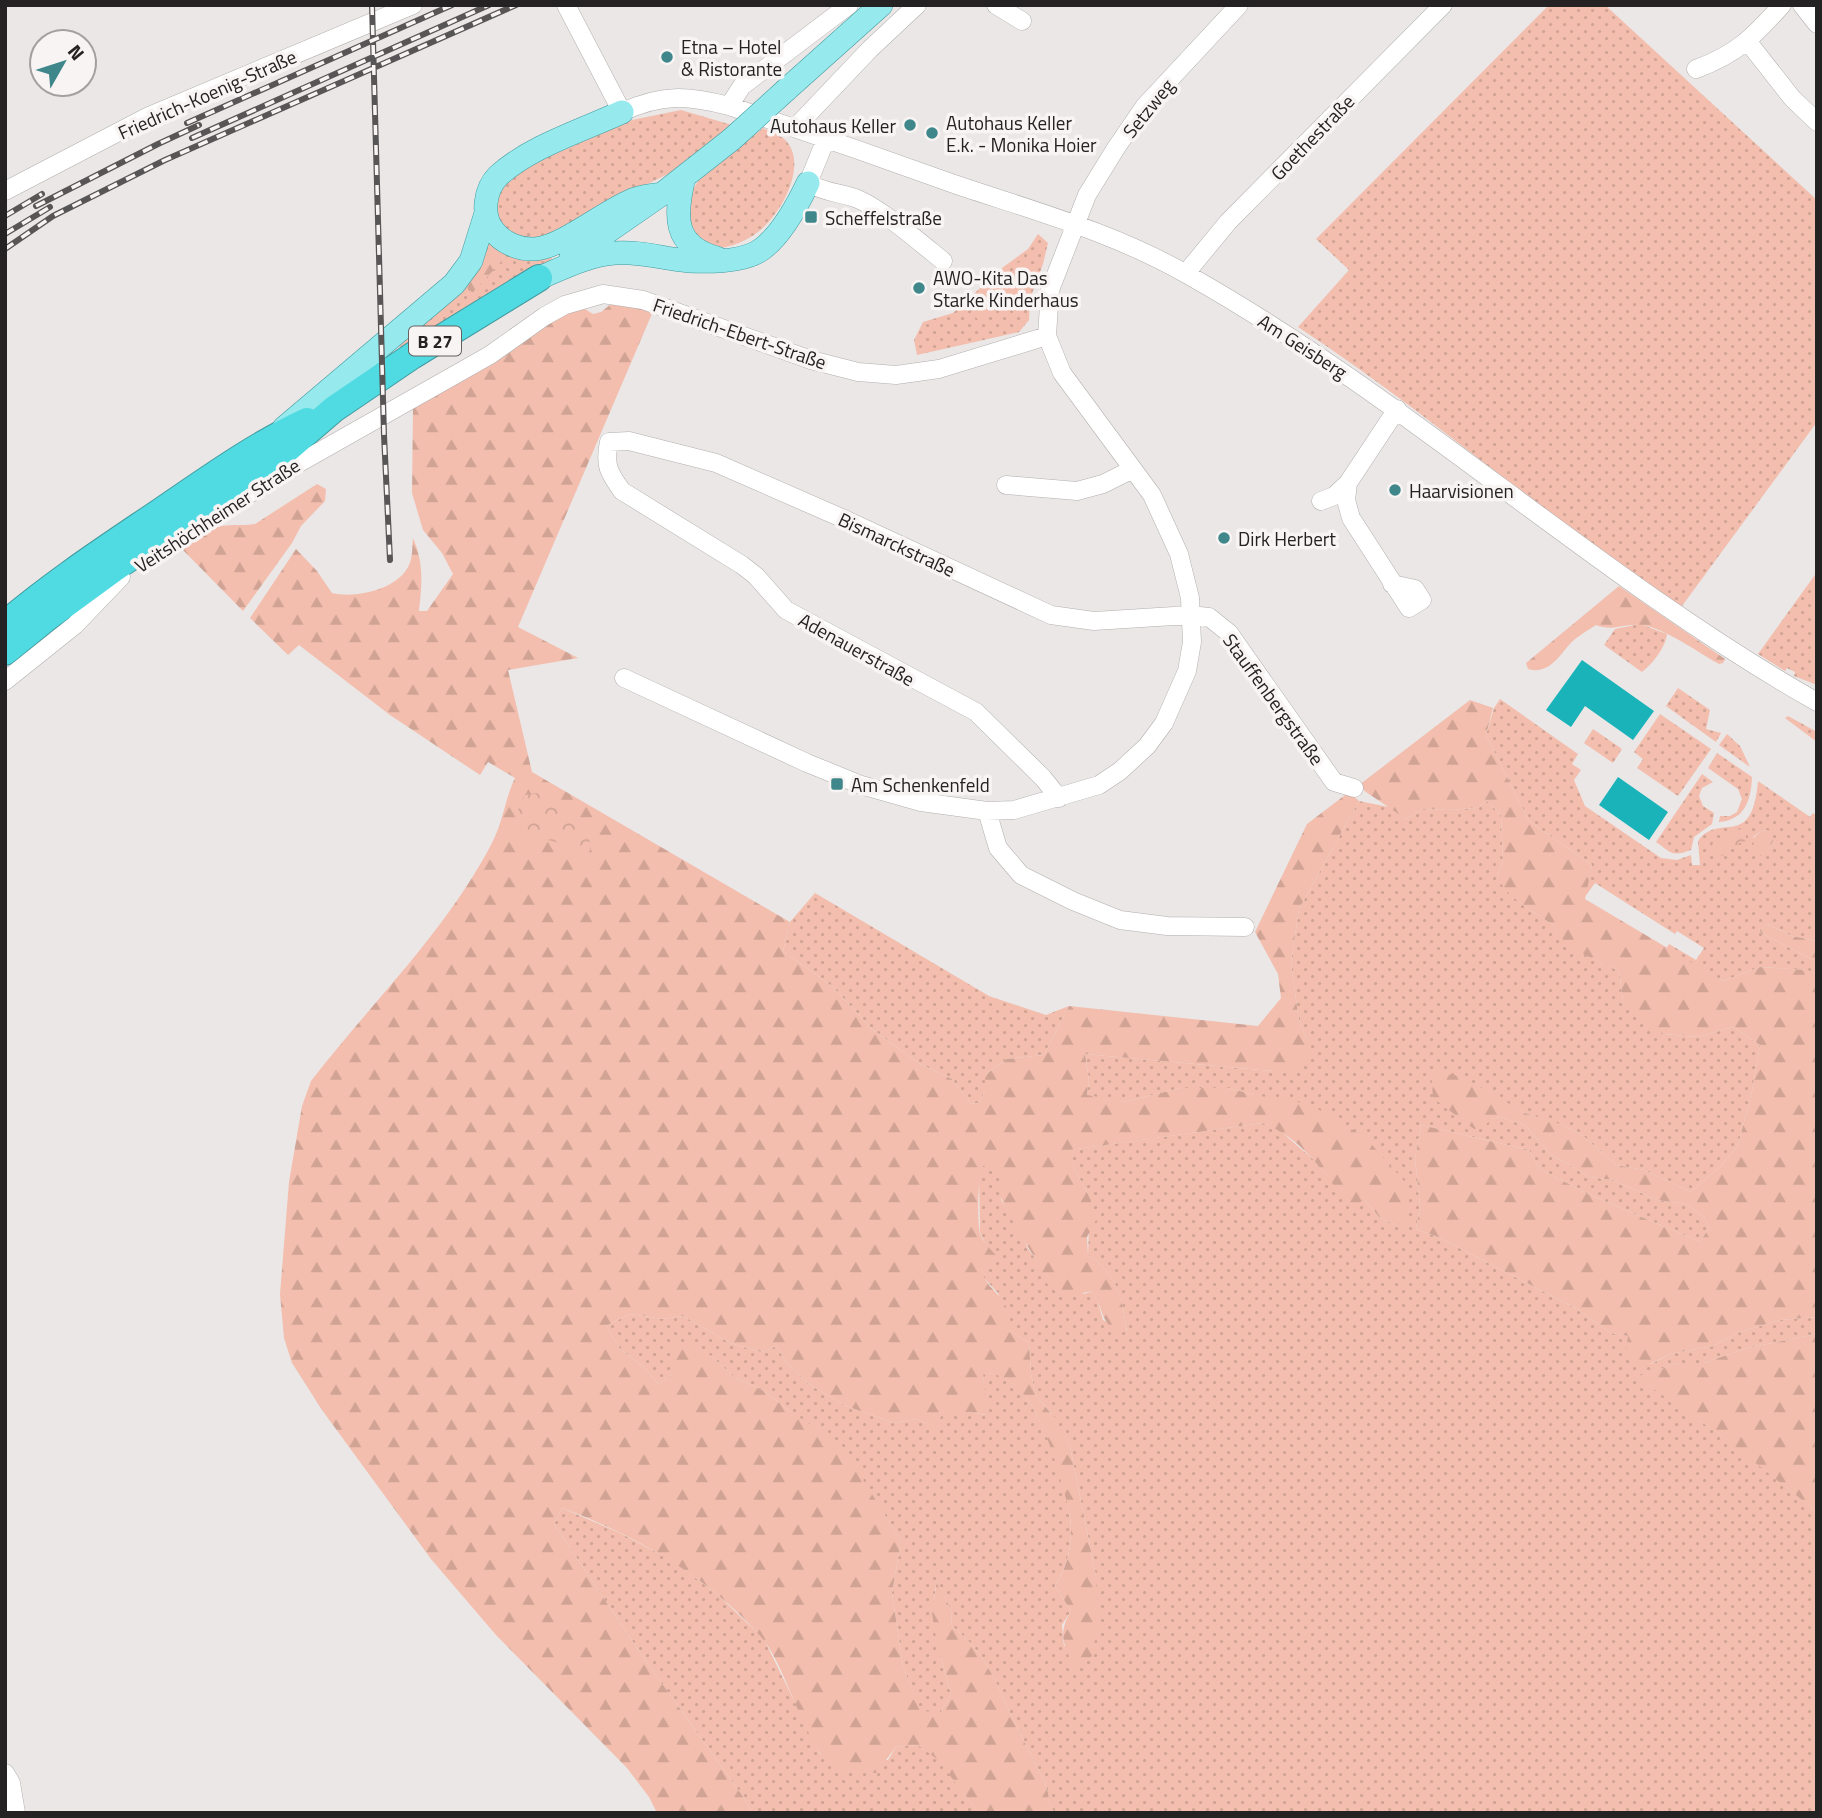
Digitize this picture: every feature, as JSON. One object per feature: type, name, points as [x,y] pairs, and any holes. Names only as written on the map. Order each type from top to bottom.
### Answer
[{"type":"highway","name":"Veitshöchheimer Straße","points":[[5,652],[115,568],[277,458],[334,408],[412,356],[539,278]]},
{"type":"highway","name":"Veitshöchheimer Straße","points":[[5,624],[61,578],[275,436],[334,408]]},
{"type":"main road","name":"B 27","points":[[539,278],[662,194],[732,139],[881,5]]},
{"type":"main road","points":[[622,112],[540,149],[496,178],[486,198],[486,213],[491,229],[503,241],[522,248],[538,249],[562,239],[636,198],[662,194]]},
{"type":"main road","points":[[684,177],[678,203],[678,219],[683,233],[690,245],[700,254],[720,259]]},
{"type":"main road","points":[[539,278],[575,262],[615,253],[644,253],[690,261],[742,257],[762,249],[789,216],[808,183]]},
{"type":"main road","points":[[275,436],[454,284],[471,261],[486,213]]},
{"type":"street","name":"Friedrich-Koenig-Straße","points":[[5,191],[149,116],[413,5]]},
{"type":"street","points":[[566,5],[622,112]]},
{"type":"street","points":[[729,106],[742,86],[849,5]]},
{"type":"street","points":[[795,128],[870,49],[917,5]]},
{"type":"street","points":[[996,5],[1021,21]]},
{"type":"street","name":"Setzweg","points":[[1075,223],[1087,195],[1144,107],[1239,5]]},
{"type":"street","name":"Goethestraße","points":[[1186,273],[1228,222],[1443,5]]},
{"type":"street","points":[[1696,69],[1721,60],[1748,42],[1782,5]]},
{"type":"street","points":[[1802,5],[1817,24]]},
{"type":"street","points":[[1748,42],[1792,98],[1817,122]]},
{"type":"street","name":"Am Geisberg","points":[[622,112],[641,103],[665,97],[685,97],[729,106],[1075,223],[1136,247],[1186,273],[1292,336],[1397,409],[1596,557],[1756,668],[1817,702]]},
{"type":"street","points":[[826,139],[808,183],[824,192],[856,198],[943,261]]},
{"type":"street","points":[[624,678],[787,754],[862,785],[921,802],[987,811],[1014,810],[1059,799],[1099,785],[1120,771],[1147,746],[1159,731],[1187,671],[1192,642],[1190,598],[1179,554],[1152,495],[1062,373],[1047,336],[1050,290],[1075,223]]},
{"type":"street","name":"Friedrich-Ebert-Straße","points":[[451,378],[565,305],[603,294],[643,300],[811,360],[858,372],[896,375],[939,369],[1047,336]]},
{"type":"street","name":"Veitshöchheimer Straße","points":[[5,681],[75,625],[110,586],[135,567],[292,467],[407,400],[451,378]]},
{"type":"street","points":[[1321,501],[1334,496],[1348,483],[1397,409]]},
{"type":"street","name":"Bismarckstraße","points":[[609,442],[629,441],[716,463],[1051,615],[1094,621],[1190,615]]},
{"type":"street","name":"Adenauerstraße","points":[[609,442],[606,456],[609,472],[622,491],[742,565],[756,576],[786,610],[976,712],[1042,778],[1059,799]]},
{"type":"street","points":[[1006,485],[1077,491],[1103,484],[1133,469]]},
{"type":"street","points":[[1348,483],[1346,500],[1351,518],[1392,584]]},
{"type":"street","name":"Stauffenbergstraße","points":[[1190,615],[1209,617],[1229,634],[1334,782],[1354,788]]},
{"type":"street","points":[[987,811],[998,848],[1021,876],[1073,901],[1120,920],[1167,926],[1245,928]]},
{"type":"street","points":[[5,1773],[11,1783],[16,1813]]},
{"type":"green space","points":[[1549,5],[1605,5],[1817,200],[1817,422],[1682,606],[1612,559],[1402,401],[1298,327],[1349,270],[1316,239]]},
{"type":"green space","points":[[681,110],[732,125],[694,157],[668,174],[615,200],[565,232],[521,242],[494,217],[496,191],[514,172],[632,120]]},
{"type":"green space","points":[[763,128],[781,136],[791,148],[794,160],[790,187],[776,213],[758,232],[734,245],[708,249],[692,234],[686,201],[698,181]]},
{"type":"green space","points":[[1038,234],[1048,243],[1030,299],[1029,320],[1019,332],[917,355],[914,340],[923,322],[953,313],[1002,268],[1028,249]]},
{"type":"green space","points":[[484,239],[549,251],[552,259],[400,357],[399,338]]},
{"type":"green space","points":[[496,252],[501,262],[475,290],[469,291],[465,283],[484,254]]},
{"type":"green space","points":[[1019,261],[1025,266],[1028,278],[1014,302],[996,307],[978,320],[972,311],[974,301],[1003,290]]},
{"type":"green space","points":[[616,300],[654,309],[518,627],[578,658],[508,670],[532,772],[790,922],[783,951],[833,987],[872,1029],[920,1064],[952,1079],[971,1104],[979,1103],[985,1091],[985,1075],[1007,1059],[1044,1055],[1069,1006],[1258,1026],[1281,998],[1278,974],[1255,932],[1307,824],[1349,792],[1359,801],[1299,909],[1291,963],[1299,1021],[1307,1040],[1308,1059],[1294,1071],[1272,1071],[1085,1054],[1089,1080],[1087,1095],[1124,1102],[1181,1088],[1229,1088],[1309,1104],[1365,1137],[1404,1181],[1409,1199],[1408,1223],[1398,1226],[1379,1217],[1365,1200],[1349,1207],[1301,1147],[1262,1123],[1070,1150],[1075,1170],[1090,1198],[1096,1220],[1087,1237],[1088,1255],[1113,1280],[1121,1299],[1127,1333],[1107,1322],[1092,1291],[1065,1297],[1046,1283],[1040,1274],[1038,1262],[1001,1197],[1001,1168],[982,1166],[978,1199],[980,1233],[996,1255],[992,1266],[982,1270],[984,1278],[1008,1310],[1010,1331],[1029,1343],[1036,1396],[1056,1419],[1070,1446],[1096,1576],[1098,1624],[1092,1656],[1075,1669],[1063,1633],[1071,1611],[1055,1586],[1069,1553],[1069,1510],[1043,1429],[1025,1396],[1013,1384],[999,1376],[983,1373],[987,1415],[943,1412],[936,1428],[916,1419],[894,1423],[846,1406],[810,1385],[785,1361],[777,1346],[761,1352],[730,1343],[683,1316],[663,1319],[630,1314],[606,1326],[620,1349],[643,1366],[658,1384],[674,1373],[669,1343],[692,1345],[710,1355],[734,1377],[764,1391],[841,1444],[901,1541],[892,1593],[903,1666],[920,1711],[941,1712],[951,1694],[932,1613],[937,1580],[951,1610],[952,1626],[973,1646],[994,1677],[1045,1783],[1055,1813],[979,1813],[937,1759],[918,1745],[896,1747],[876,1773],[838,1770],[827,1762],[817,1749],[771,1651],[741,1616],[695,1577],[644,1545],[562,1508],[554,1524],[752,1813],[657,1813],[649,1797],[627,1768],[496,1635],[431,1559],[322,1410],[292,1363],[284,1338],[280,1294],[289,1182],[302,1106],[311,1081],[430,937],[473,876],[499,827],[515,778],[488,762],[480,775],[390,715],[299,645],[288,655],[250,618],[296,549],[317,571],[332,593],[352,595],[386,586],[404,573],[411,559],[413,538],[421,574],[419,611],[427,611],[453,574],[442,553],[423,530],[412,493],[413,405],[533,330],[580,306],[593,314],[601,312]]},
{"type":"green space","points":[[317,484],[326,489],[325,501],[301,526],[292,543],[243,611],[180,547],[215,527],[255,524]]},
{"type":"green space","points":[[1817,572],[1817,685],[1794,676],[1795,672],[1787,668],[1785,671],[1758,654]]},
{"type":"green space","points":[[1619,586],[1725,659],[1723,663],[1719,664],[1669,635],[1649,627],[1634,625],[1607,628],[1596,625],[1575,639],[1546,667],[1541,670],[1528,669],[1526,663]]},
{"type":"green space","points":[[1640,624],[1667,634],[1658,656],[1642,672],[1604,645],[1615,629]]},
{"type":"green space","points":[[1678,688],[1710,710],[1706,729],[1721,733],[1716,742],[1666,706]]},
{"type":"green space","points":[[1500,699],[1578,754],[1572,764],[1581,770],[1574,780],[1585,806],[1661,858],[1677,860],[1691,855],[1692,865],[1700,865],[1698,841],[1706,833],[1742,823],[1749,816],[1755,803],[1758,781],[1810,817],[1813,813],[1817,816],[1817,941],[1792,936],[1767,924],[1759,929],[1761,933],[1817,962],[1817,975],[1807,970],[1760,967],[1723,981],[1666,949],[1669,944],[1696,960],[1704,948],[1677,931],[1675,934],[1595,883],[1584,898],[1592,865],[1529,821],[1486,735],[1494,708]],"holes":[[[1767,830],[1772,843],[1767,851],[1756,845],[1753,837]]]},
{"type":"green space","points":[[1470,700],[1493,708],[1486,735],[1529,821],[1592,865],[1585,899],[1723,981],[1760,967],[1808,970],[1817,975],[1817,1317],[1780,1320],[1740,1332],[1713,1346],[1670,1354],[1650,1364],[1634,1363],[1626,1350],[1628,1336],[1611,1333],[1575,1308],[1438,1237],[1416,1229],[1420,1206],[1415,1159],[1421,1125],[1529,1150],[1540,1169],[1588,1194],[1700,1242],[1709,1228],[1704,1217],[1686,1204],[1657,1200],[1613,1180],[1590,1177],[1550,1154],[1525,1125],[1500,1117],[1490,1119],[1484,1128],[1474,1129],[1433,1098],[1431,1072],[1461,1076],[1525,1113],[1560,1124],[1582,1135],[1616,1165],[1644,1170],[1691,1192],[1723,1164],[1738,1145],[1760,1045],[1733,1027],[1698,1037],[1664,1034],[1638,1020],[1623,1001],[1619,971],[1568,947],[1553,925],[1505,890],[1497,876],[1503,862],[1501,815],[1487,801],[1477,808],[1422,809],[1406,819],[1359,785]]},
{"type":"green space","points":[[1660,714],[1711,749],[1678,796],[1637,768],[1643,759],[1634,752]]},
{"type":"green space","points":[[1788,716],[1817,732],[1817,742],[1785,718]]},
{"type":"green space","points":[[1593,729],[1622,749],[1613,763],[1584,743]]},
{"type":"green space","points":[[1727,734],[1740,746],[1750,767],[1719,745]]},
{"type":"green space","points":[[1717,753],[1752,777],[1748,801],[1741,813],[1719,822],[1720,816],[1730,816],[1737,812],[1742,799],[1738,789],[1708,768]]},
{"type":"green space","points":[[1702,774],[1713,782],[1702,788],[1699,796],[1703,806],[1714,813],[1712,824],[1694,837],[1691,850],[1671,852],[1656,842]]},
{"type":"green space","points":[[536,793],[553,798],[581,824],[589,834],[590,851],[584,855],[552,841],[524,837],[513,832],[525,795]]},
{"type":"green space","points":[[1359,801],[1389,807],[1406,819],[1422,809],[1477,808],[1487,801],[1501,815],[1503,862],[1497,876],[1520,903],[1553,925],[1569,947],[1619,971],[1623,1001],[1664,1034],[1698,1037],[1733,1027],[1760,1045],[1738,1145],[1723,1164],[1691,1192],[1644,1170],[1616,1165],[1582,1135],[1525,1113],[1496,1097],[1490,1119],[1500,1117],[1525,1125],[1550,1154],[1590,1177],[1613,1180],[1657,1200],[1686,1204],[1704,1217],[1709,1228],[1700,1242],[1588,1194],[1540,1169],[1529,1150],[1421,1125],[1415,1159],[1420,1206],[1416,1229],[1438,1237],[1575,1308],[1611,1333],[1628,1336],[1651,1364],[1670,1354],[1713,1346],[1740,1332],[1780,1320],[1817,1317],[1817,1334],[1747,1348],[1704,1363],[1678,1363],[1637,1377],[1728,1440],[1817,1512],[1817,1813],[1055,1813],[1045,1783],[994,1677],[973,1646],[952,1626],[951,1610],[937,1581],[935,1624],[951,1694],[941,1712],[920,1712],[903,1666],[892,1593],[901,1541],[874,1498],[791,1412],[764,1391],[734,1377],[710,1355],[658,1384],[643,1366],[620,1349],[606,1326],[630,1314],[663,1319],[683,1316],[730,1343],[761,1352],[777,1346],[785,1361],[810,1385],[846,1406],[894,1423],[916,1419],[935,1427],[943,1411],[986,1415],[983,1373],[998,1375],[1012,1383],[1039,1418],[1067,1497],[1070,1545],[1065,1566],[1055,1586],[1071,1611],[1062,1625],[1064,1647],[1096,1576],[1070,1446],[1051,1413],[1036,1396],[1029,1343],[1010,1331],[998,1293],[983,1277],[986,1245],[980,1232],[979,1177],[982,1165],[1002,1167],[1001,1200],[1038,1262],[1084,1294],[1092,1291],[1103,1320],[1127,1332],[1117,1288],[1106,1270],[1088,1255],[1090,1198],[1075,1170],[1069,1150],[1262,1123],[1278,1129],[1314,1160],[1326,1175],[1365,1200],[1379,1217],[1398,1226],[1254,1095],[1229,1088],[1181,1088],[1124,1102],[1087,1096],[1089,1080],[1085,1054],[1272,1071],[1307,1040],[1299,1021],[1291,963],[1299,909]]},
{"type":"green space","points":[[1742,829],[1746,832],[1746,841],[1722,856],[1709,847],[1716,841],[1723,843],[1735,830]]},
{"type":"green space","points":[[1761,831],[1771,831],[1774,839],[1766,854],[1760,856],[1752,839]]},
{"type":"green space","points":[[815,893],[989,996],[1046,1015],[1069,1006],[1044,1055],[1007,1059],[985,1075],[985,1091],[979,1103],[971,1104],[952,1079],[920,1064],[872,1029],[833,987],[783,951],[790,922]]},
{"type":"green space","points":[[1767,924],[1792,936],[1817,941],[1817,962],[1761,933],[1759,929]]},
{"type":"green space","points":[[1817,1334],[1817,1512],[1722,1436],[1636,1377],[1678,1363],[1704,1363],[1747,1348]]},
{"type":"green space","points":[[562,1508],[620,1533],[675,1562],[718,1595],[764,1639],[820,1754],[888,1760],[896,1747],[918,1745],[937,1758],[979,1813],[752,1813],[554,1524]]},
{"type":"water","points":[[1582,660],[1654,711],[1633,740],[1585,706],[1571,727],[1546,710]]},
{"type":"water","points":[[1618,777],[1668,812],[1649,840],[1599,805]]},
{"type":"railway","points":[[372,5],[390,560]]},
{"type":"railway","points":[[187,123],[452,5]]},
{"type":"railway","points":[[192,138],[489,5]]},
{"type":"railway","points":[[5,249],[53,216],[165,160],[516,5]]},
{"type":"railway","points":[[36,206],[199,125]]},
{"type":"railway","points":[[5,216],[42,194]]},
{"type":"railway","points":[[5,234],[50,207]]},
{"type":"place","name":"Etna – Hotel & Ristorante","points":[[667,57]]},
{"type":"place","name":"Autohaus Keller","points":[[910,125]]},
{"type":"place","name":"Autohaus Keller E.k. - Monika Hoier","points":[[932,133]]},
{"type":"place","name":"Scheffelstraße","points":[[811,217]]},
{"type":"place","name":"AWO-Kita Das Starke Kinderhaus","points":[[919,288]]},
{"type":"place","name":"Haarvisionen","points":[[1395,490]]},
{"type":"place","name":"Dirk Herbert","points":[[1224,538]]},
{"type":"place","name":"Am Schenkenfeld","points":[[837,784]]}]
